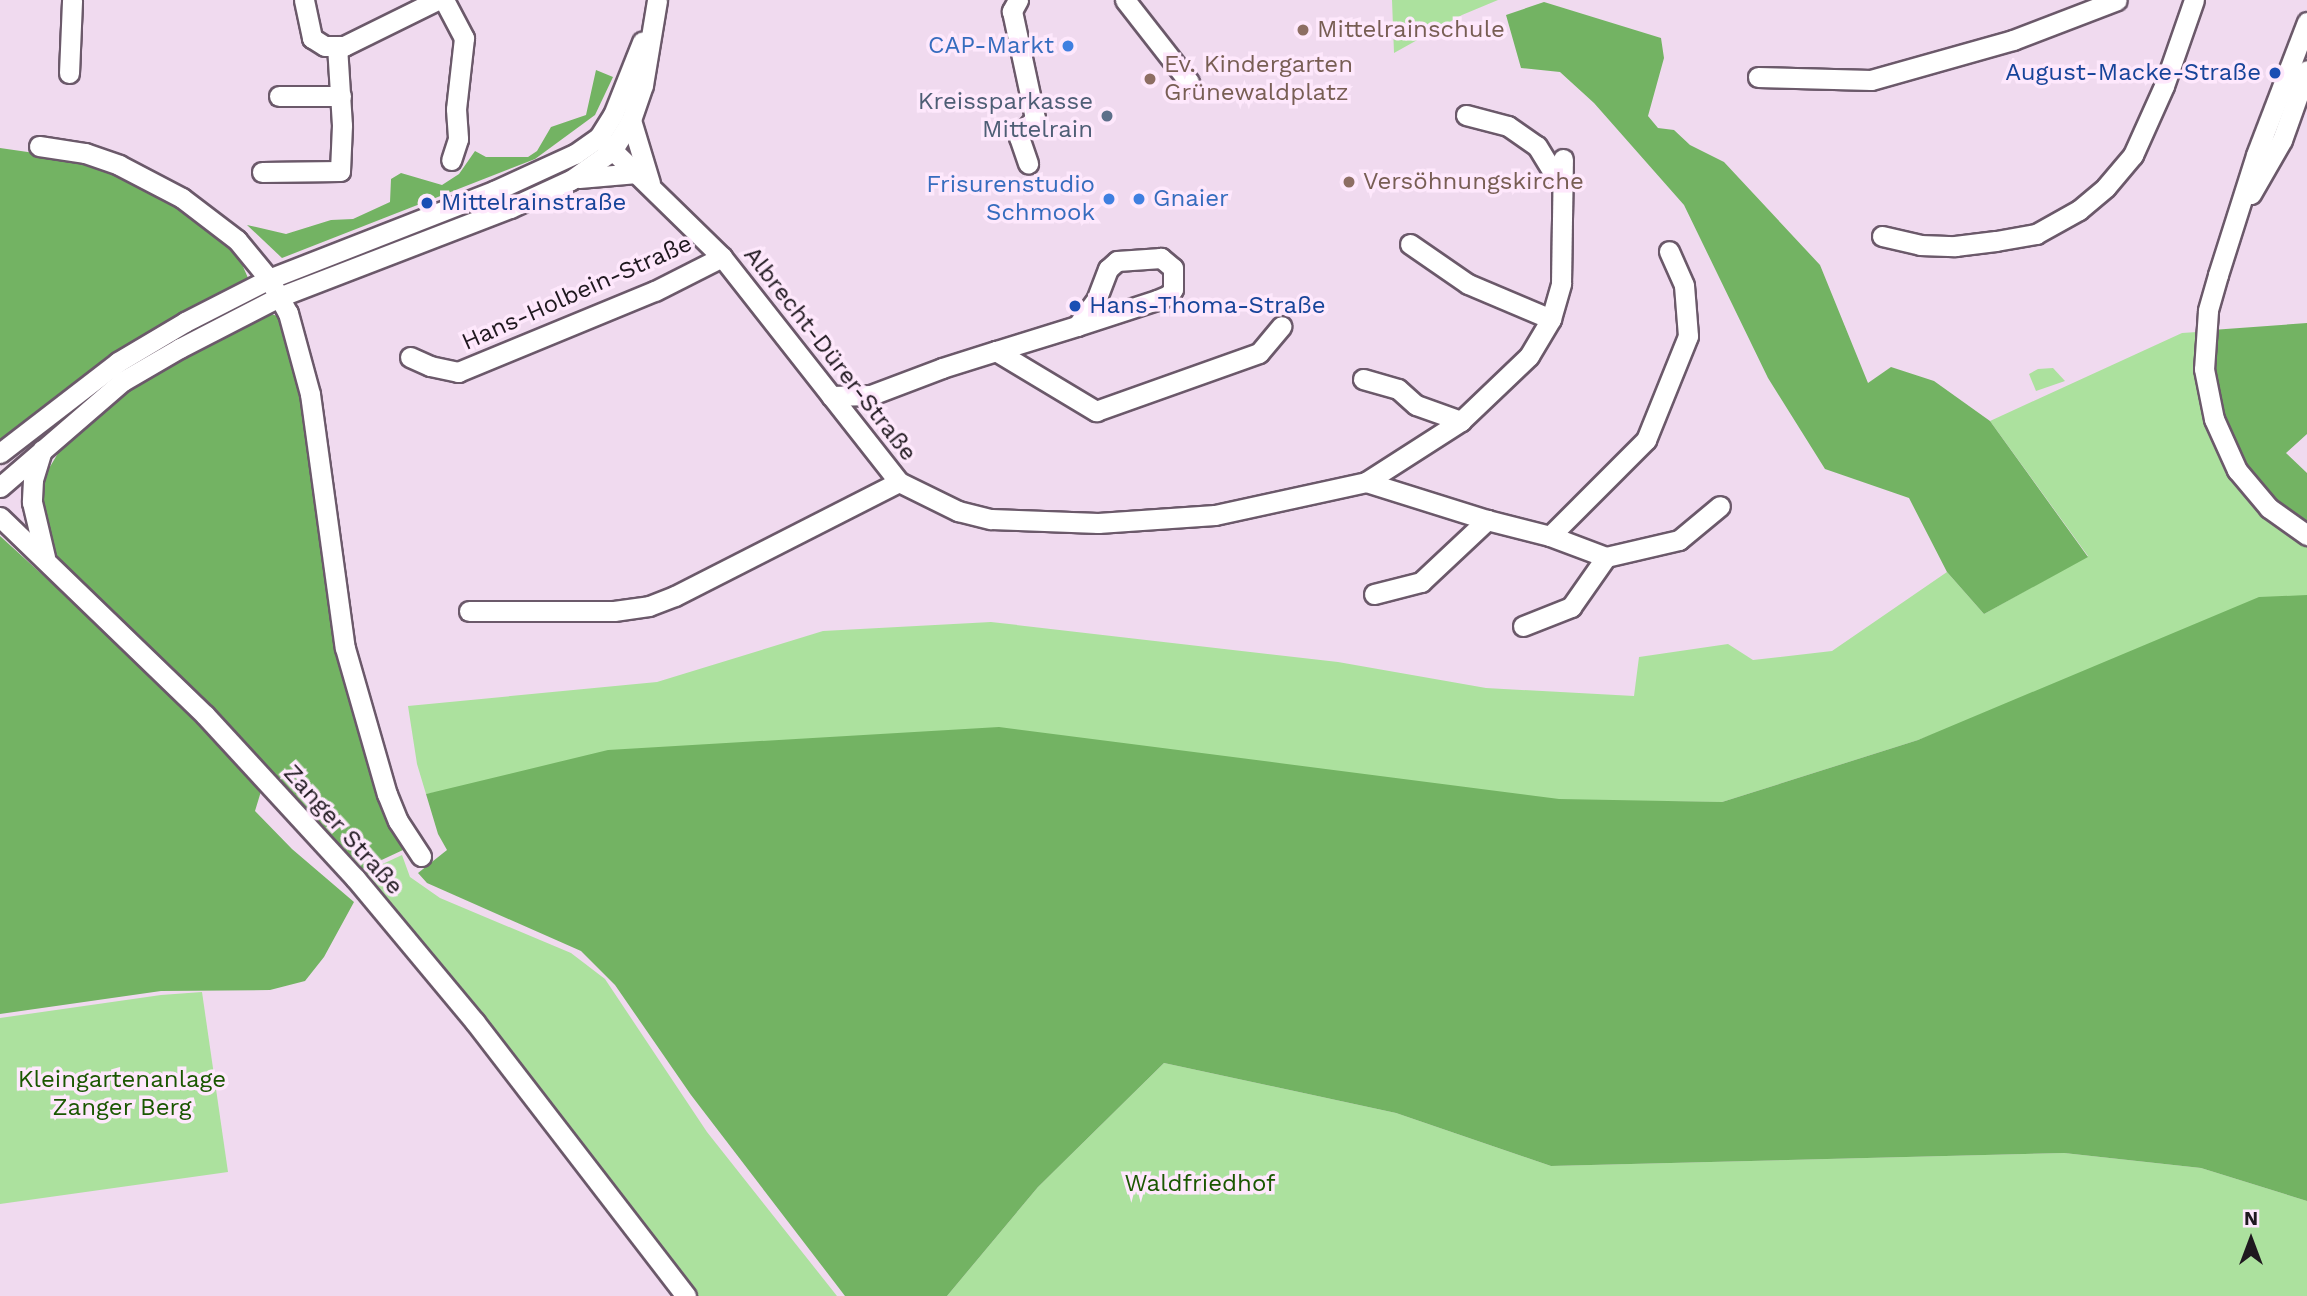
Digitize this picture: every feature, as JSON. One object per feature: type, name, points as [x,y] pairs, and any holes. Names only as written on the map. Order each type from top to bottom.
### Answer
[{"type":"street","points":[[69,73],[72,0]]},
{"type":"street","points":[[304,0],[312,38],[325,46],[344,46],[437,0]]},
{"type":"street","points":[[444,0],[464,38],[456,108],[458,139],[451,160]]},
{"type":"street","points":[[1018,0],[1012,11],[1035,118],[1019,137],[1028,163]]},
{"type":"street","points":[[1125,0],[1189,82]]},
{"type":"street","points":[[1758,77],[1871,80],[2013,40],[2116,0]]},
{"type":"street","points":[[1882,236],[1920,245],[1955,246],[1996,241],[2036,234],[2079,210],[2106,187],[2133,155],[2164,86],[2194,0]]},
{"type":"street","points":[[571,180],[631,120],[643,85],[656,5]]},
{"type":"street","points":[[606,144],[617,107],[656,5]]},
{"type":"street","points":[[2293,110],[2307,22]]},
{"type":"street","points":[[262,172],[340,171],[341,96],[337,46]]},
{"type":"street","points":[[2307,70],[2276,151],[2241,210],[2208,311],[2204,369],[2207,391],[2221,441],[2237,470],[2269,508],[2307,535]]},
{"type":"street","points":[[279,96],[341,96]]},
{"type":"street","points":[[1466,115],[1508,126],[1537,146],[1562,187]]},
{"type":"street","points":[[0,486],[123,381],[279,296],[510,208],[571,180],[608,173],[644,179],[631,120]]},
{"type":"street","points":[[0,453],[118,362],[185,322],[269,279],[606,144]]},
{"type":"street","name":"Albrecht-Dürer-Straße","points":[[606,144],[722,257],[899,482],[958,511],[991,519],[1119,523],[1215,515],[1366,482],[1461,421],[1529,356],[1551,319],[1561,283],[1563,159]]},
{"type":"street","points":[[39,146],[85,153],[119,164],[165,188],[237,240],[269,279],[279,296],[288,313],[310,394],[345,648],[387,794],[398,821],[421,856]]},
{"type":"street","points":[[1410,244],[1468,284],[1551,319]]},
{"type":"street","points":[[1550,536],[1646,440],[1688,336],[1684,285],[1669,251]]},
{"type":"street","name":"Hans-Holbein-Straße","points":[[410,357],[430,366],[458,372],[655,291],[722,257]]},
{"type":"street","points":[[831,396],[871,396],[900,382],[1077,326],[1169,295],[1175,280],[1173,268],[1161,258],[1118,261],[1108,269],[1096,300],[1077,326]]},
{"type":"street","points":[[996,351],[1096,411],[1259,353],[1282,326]]},
{"type":"street","points":[[1363,379],[1398,389],[1416,405],[1461,421]]},
{"type":"street","points":[[43,448],[33,480],[32,502],[46,558]]},
{"type":"street","points":[[469,611],[614,611],[649,606],[675,597],[899,482]]},
{"type":"street","points":[[1366,482],[1488,520],[1550,536],[1606,556],[1679,540],[1720,506]]},
{"type":"street","name":"Zanger Straße","points":[[0,517],[46,558],[205,715],[355,877],[475,1022],[686,1296]]},
{"type":"street","points":[[1374,594],[1421,582],[1488,520]]},
{"type":"street","points":[[1523,626],[1571,607],[1606,556]]},
{"type":"street","name":"Zanger Straße","points":[[615,1207],[675,1296]]},
{"type":"green space","points":[[1392,0],[1498,0],[1462,15],[1394,53]]},
{"type":"green space","points":[[1544,2],[1661,38],[1664,58],[1648,116],[1658,128],[1674,130],[1690,145],[1724,162],[1820,265],[1868,383],[1891,367],[1934,381],[1990,421],[2088,557],[1984,614],[1947,572],[1909,498],[1825,469],[1768,378],[1684,205],[1594,103],[1560,72],[1521,68],[1506,15]]},
{"type":"green space","points":[[596,70],[613,77],[595,115],[535,159],[282,258],[247,225],[286,234],[331,220],[353,219],[390,202],[391,179],[401,173],[442,185],[459,174],[475,151],[486,157],[528,157],[537,151],[551,127],[586,115]]},
{"type":"green space","points":[[0,148],[97,162],[167,196],[235,248],[248,278],[170,323],[0,442]]},
{"type":"green space","points":[[266,312],[277,316],[291,332],[343,648],[388,815],[403,850],[358,871],[254,753],[57,559],[43,537],[41,482],[64,443],[101,409],[166,366]]},
{"type":"green space","points":[[2307,323],[2307,434],[2286,453],[2307,473],[2307,526],[2262,492],[2240,459],[2222,421],[2212,386],[2212,330]]},
{"type":"green space","points":[[2197,332],[2307,542],[2307,595],[1918,740],[1722,802],[449,790],[426,794],[417,764],[408,706],[657,682],[823,631],[991,622],[1338,662],[1486,688],[1634,696],[1639,657],[1728,644],[1753,660],[1832,651],[1947,572],[1984,614],[2088,556],[1990,421],[2182,333]]},
{"type":"green space","points":[[2053,368],[2065,381],[2036,391],[2029,374],[2038,369]]},
{"type":"green space","points":[[0,536],[91,619],[262,788],[255,811],[292,849],[354,902],[324,957],[305,981],[270,990],[161,991],[0,1014]]},
{"type":"green space","points":[[2307,595],[2307,1201],[2201,1168],[2064,1153],[1551,1166],[1396,1113],[1164,1063],[1038,1187],[947,1296],[845,1296],[691,1095],[615,985],[581,951],[427,883],[418,873],[447,850],[438,834],[426,794],[608,750],[999,727],[1559,799],[1722,802],[1918,740],[2259,597]]},
{"type":"green space","points":[[402,855],[410,877],[440,898],[571,953],[605,979],[707,1132],[837,1296],[697,1296],[426,948],[361,874]]},
{"type":"green space","name":"Kleingartenanlage Zanger Berg","points":[[202,992],[228,1172],[0,1204],[0,1018],[161,995]]},
{"type":"green space","name":"Waldfriedhof","points":[[1164,1063],[1396,1113],[1551,1166],[2064,1153],[2201,1168],[2307,1201],[2307,1296],[947,1296],[1038,1187]]},
{"type":"place","name":"Mittelrainschule","points":[[1303,30]]},
{"type":"place","name":"CAP-Markt","points":[[1068,46]]},
{"type":"place","name":"August-Macke-Straße","points":[[2275,73]]},
{"type":"place","name":"Ev. Kindergarten Grünewaldplatz","points":[[1150,79]]},
{"type":"place","name":"Kreissparkasse Mittelrain","points":[[1107,116]]},
{"type":"place","name":"Versöhnungskirche","points":[[1349,182]]},
{"type":"place","name":"Frisurenstudio Schmook","points":[[1109,199]]},
{"type":"place","name":"Gnaier","points":[[1139,199]]},
{"type":"place","name":"Mittelrainstraße","points":[[427,203]]},
{"type":"place","name":"Hans-Thoma-Straße","points":[[1075,306]]}]
